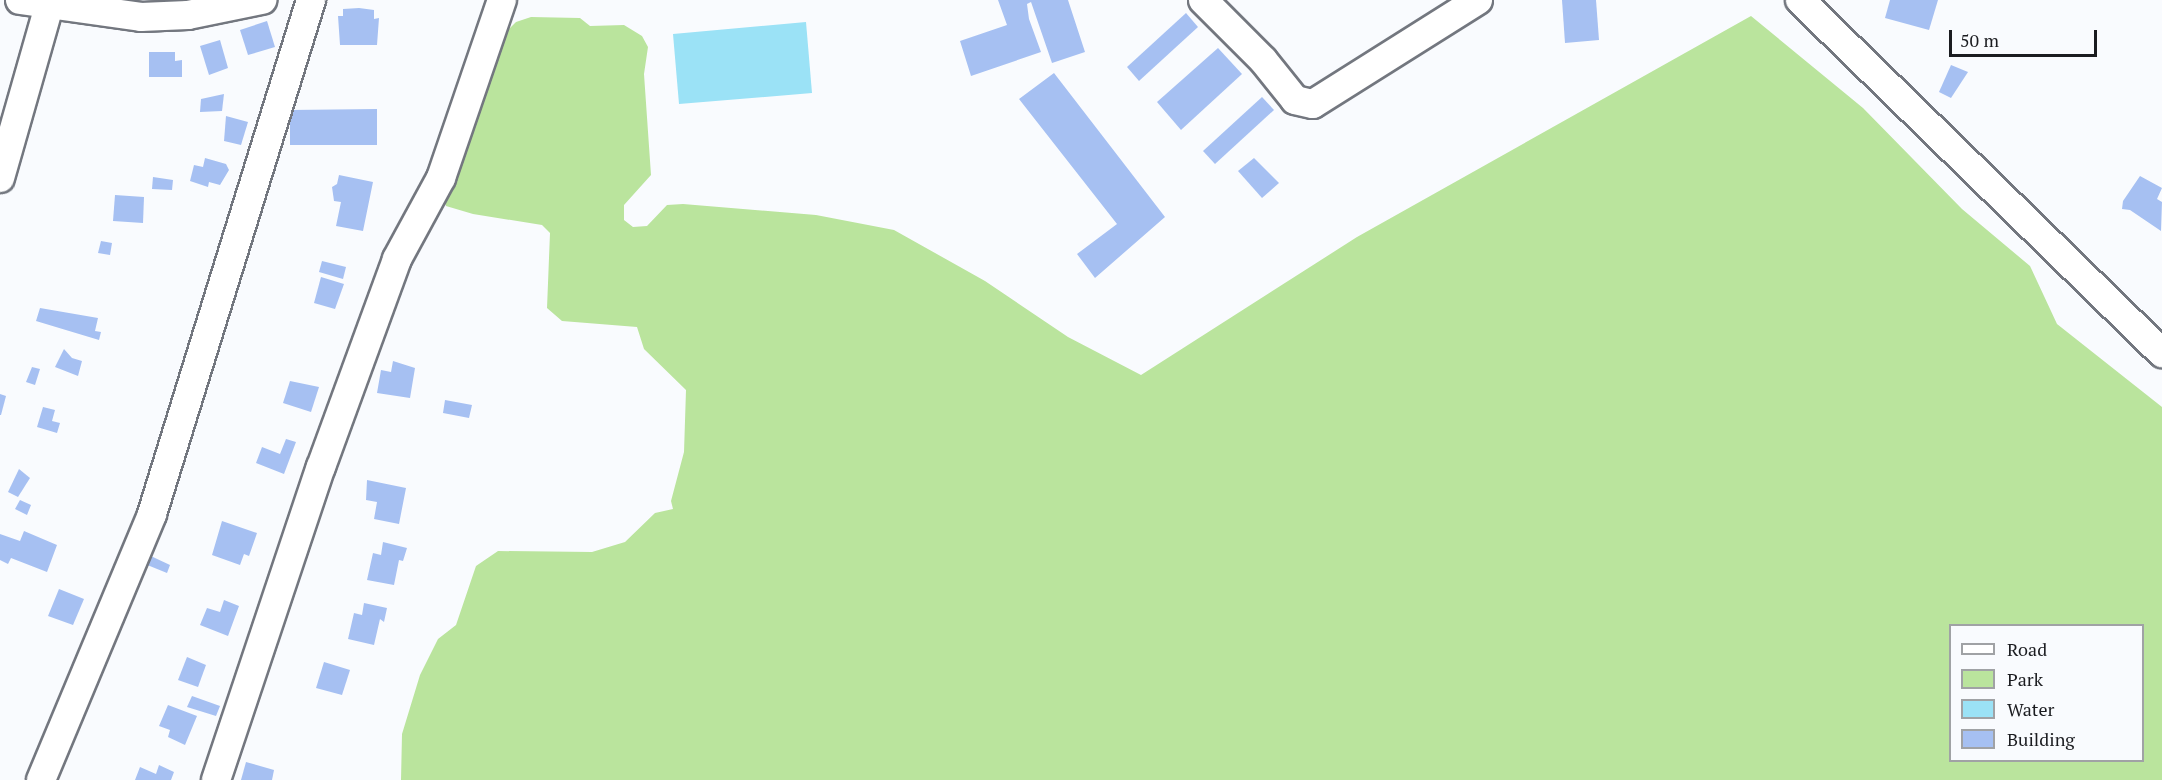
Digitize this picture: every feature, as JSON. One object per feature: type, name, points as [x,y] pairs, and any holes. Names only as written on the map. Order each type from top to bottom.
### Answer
[{"type":"street","points":[[20,0],[49,6],[141,17],[188,15],[262,0]]},
{"type":"street","points":[[41,780],[152,514],[310,0]]},
{"type":"street","points":[[216,780],[321,467],[398,259],[441,178],[502,0]]},
{"type":"street","points":[[1203,0],[1263,60],[1294,100],[1313,104],[1478,0]]},
{"type":"street","points":[[1800,0],[2162,353]]},
{"type":"street","points":[[0,178],[49,6]]},
{"type":"green space","points":[[1751,16],[1863,108],[1962,209],[2030,266],[2057,324],[2162,407],[2162,780],[401,780],[402,734],[420,675],[438,639],[456,625],[476,566],[498,551],[592,552],[625,542],[655,513],[673,509],[671,501],[684,452],[686,390],[644,349],[637,327],[562,321],[547,308],[550,233],[542,225],[473,214],[446,206],[440,187],[503,35],[516,22],[531,17],[580,18],[590,26],[624,25],[642,36],[648,47],[644,74],[651,175],[624,205],[624,220],[633,227],[647,226],[667,205],[683,204],[816,215],[894,230],[985,281],[1068,337],[1141,375],[1357,237]]},
{"type":"water","points":[[806,22],[812,93],[679,104],[673,34]]},
{"type":"building","points":[[998,0],[1068,0],[1085,52],[1052,63],[1031,2],[1027,4],[1029,19],[1041,52],[971,76],[960,41],[1007,25]]},
{"type":"building","points":[[1562,0],[1596,0],[1599,40],[1565,43]]},
{"type":"building","points":[[1890,0],[1938,0],[1929,30],[1885,18]]},
{"type":"building","points":[[343,9],[374,10],[374,19],[379,18],[377,45],[340,45],[338,16],[343,16]]},
{"type":"building","points":[[1186,13],[1198,27],[1139,81],[1127,67]]},
{"type":"building","points":[[267,21],[275,47],[248,55],[240,30]]},
{"type":"building","points":[[220,40],[228,68],[209,75],[200,46]]},
{"type":"building","points":[[1218,48],[1242,74],[1181,130],[1157,102]]},
{"type":"building","points":[[149,52],[175,52],[175,61],[182,60],[182,77],[149,77]]},
{"type":"building","points":[[1951,65],[1968,72],[1951,98],[1939,92]]},
{"type":"building","points":[[1054,73],[1165,217],[1095,278],[1077,254],[1117,224],[1019,99]]},
{"type":"building","points":[[224,94],[222,111],[200,112],[201,99]]},
{"type":"building","points":[[1262,97],[1274,110],[1215,164],[1203,151]]},
{"type":"building","points":[[377,109],[377,145],[290,145],[290,110]]},
{"type":"building","points":[[226,116],[248,122],[241,145],[224,141]]},
{"type":"building","points":[[205,158],[226,164],[229,170],[220,185],[209,182],[208,187],[190,181],[194,165],[203,167]]},
{"type":"building","points":[[1254,158],[1279,183],[1262,198],[1238,171]]},
{"type":"building","points":[[339,175],[373,182],[363,231],[336,226],[341,202],[334,201],[332,187],[337,184]]},
{"type":"building","points":[[2140,176],[2162,188],[2157,199],[2162,202],[2161,231],[2130,210],[2122,209],[2123,201]]},
{"type":"building","points":[[153,177],[173,180],[172,190],[152,189]]},
{"type":"building","points":[[115,195],[144,197],[143,223],[113,221]]},
{"type":"building","points":[[101,241],[112,243],[110,255],[98,253]]},
{"type":"building","points":[[322,261],[346,267],[343,279],[319,272]]},
{"type":"building","points":[[321,277],[344,284],[335,309],[314,303]]},
{"type":"building","points":[[40,308],[98,318],[95,331],[101,332],[99,340],[36,321]]},
{"type":"building","points":[[64,349],[72,358],[82,361],[78,376],[55,367]]},
{"type":"building","points":[[393,361],[415,368],[410,398],[377,393],[381,370],[391,372]]},
{"type":"building","points":[[32,367],[40,369],[35,385],[26,382]]},
{"type":"building","points":[[290,381],[319,387],[311,412],[283,403]]},
{"type":"building","points":[[0,394],[6,396],[1,415],[0,415]]},
{"type":"building","points":[[445,400],[472,405],[469,418],[443,413]]},
{"type":"building","points":[[43,407],[55,410],[52,421],[60,423],[57,433],[37,427]]},
{"type":"building","points":[[286,439],[296,442],[284,474],[256,463],[262,447],[280,454]]},
{"type":"building","points":[[19,469],[30,478],[18,497],[8,492]]},
{"type":"building","points":[[367,480],[406,488],[399,524],[374,519],[377,502],[366,500]]},
{"type":"building","points":[[20,500],[31,505],[27,515],[15,509]]},
{"type":"building","points":[[222,521],[257,533],[249,556],[244,554],[240,565],[212,555]]},
{"type":"building","points":[[24,531],[57,545],[47,572],[11,558],[8,564],[0,560],[0,534],[20,541]]},
{"type":"building","points":[[383,542],[407,548],[403,561],[399,560],[394,585],[367,580],[373,553],[381,555]]},
{"type":"building","points":[[138,550],[170,565],[167,573],[135,560]]},
{"type":"building","points":[[59,589],[84,599],[73,625],[48,616]]},
{"type":"building","points":[[224,600],[239,606],[228,636],[200,625],[207,608],[220,612]]},
{"type":"building","points":[[364,603],[387,608],[384,622],[380,619],[374,645],[348,639],[354,613],[362,615]]},
{"type":"building","points":[[187,657],[206,665],[198,687],[178,680]]},
{"type":"building","points":[[324,662],[350,670],[342,695],[316,688]]},
{"type":"building","points":[[192,696],[220,706],[216,716],[187,707]]},
{"type":"building","points":[[168,705],[197,716],[185,745],[168,737],[170,730],[159,726]]},
{"type":"building","points":[[246,762],[274,770],[272,780],[241,780]]},
{"type":"building","points":[[159,765],[174,772],[171,780],[135,780],[140,767],[156,774]]}]
